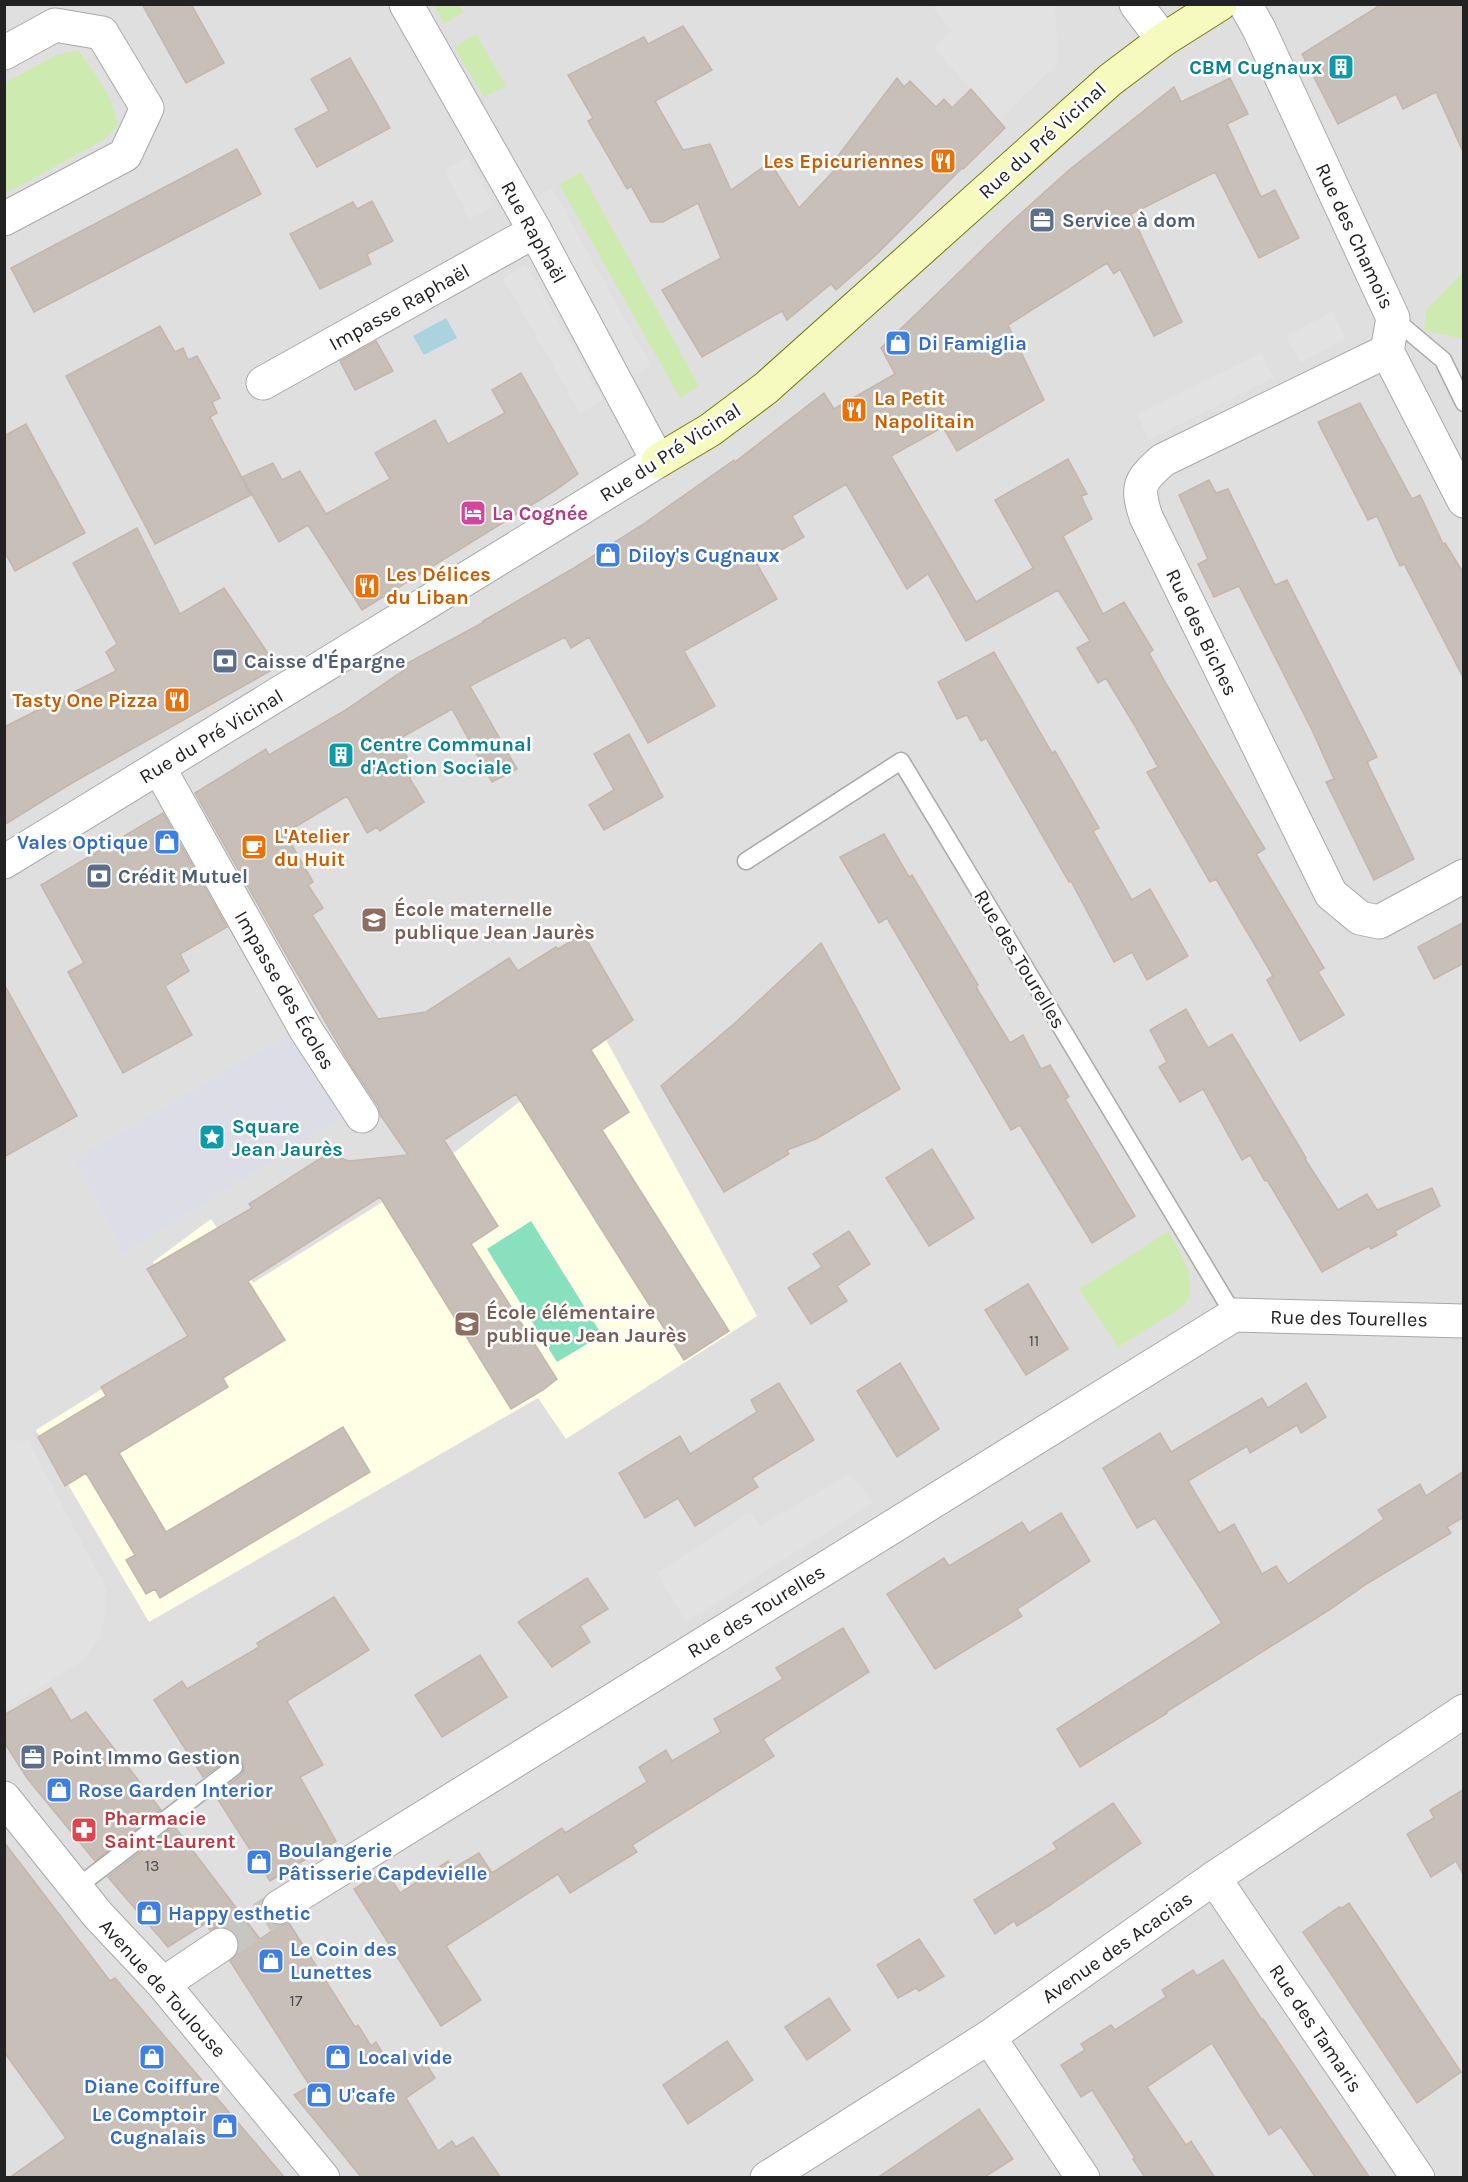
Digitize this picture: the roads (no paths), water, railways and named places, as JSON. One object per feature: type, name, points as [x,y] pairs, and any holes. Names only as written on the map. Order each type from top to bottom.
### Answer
[{"type":"main road","name":"Rue du Pré Vicinal","points":[[658,462],[710,429],[766,388],[1102,87],[1163,40],[1220,4]]},
{"type":"street","name":"Rue Raphaël","points":[[406,4],[535,231],[658,462]]},
{"type":"street","points":[[1136,4],[1163,40]]},
{"type":"street","name":"Rue des Chamois","points":[[1245,4],[1259,29],[1393,318],[1387,351]]},
{"type":"street","points":[[4,52],[55,25],[102,33],[147,108],[125,155],[4,219]]},
{"type":"street","name":"Impasse Raphaël","points":[[263,383],[535,231]]},
{"type":"street","points":[[1387,351],[1464,501]]},
{"type":"street","name":"Rue des Biches","points":[[1387,351],[1163,460],[1144,477],[1139,496],[1146,517],[1331,894],[1360,918],[1379,922],[1464,876]]},
{"type":"street","name":"Rue du Pré Vicinal","points":[[4,862],[658,462]]},
{"type":"street","name":"Impasse des Écoles","points":[[159,768],[306,1030],[362,1116]]},
{"type":"street","name":"Rue des Tourelles","points":[[279,1907],[1234,1315],[1464,1321]]},
{"type":"street","name":"Avenue des Acacias","points":[[767,2178],[989,2037],[1214,1878],[1464,1711]]},
{"type":"street","name":"Avenue de Toulouse","points":[[4,1798],[98,1915],[163,1984],[323,2178]]},
{"type":"street","name":"Rue des Tamaris","points":[[1214,1878],[1418,2178]]},
{"type":"street","points":[[163,1984],[221,1945]]},
{"type":"street","points":[[989,2037],[1083,2178]]},
{"type":"lane","points":[[1393,318],[1443,360],[1464,403]]},
{"type":"lane","name":"Rue des Tourelles","points":[[746,861],[901,761],[1234,1315]]},
{"type":"lane","points":[[76,1888],[234,1767]]},
{"type":"water","points":[[446,318],[457,338],[424,355],[413,336]]},
{"type":"tunnel","points":[[221,1945],[279,1907]]},
{"type":"place","name":"CBM Cugnaux","points":[[1341,67]]},
{"type":"place","name":"Les Epicuriennes","points":[[943,161]]},
{"type":"place","name":"Service à dom","points":[[1042,220]]},
{"type":"place","name":"Di Famiglia","points":[[898,343]]},
{"type":"place","name":"La Petit Napolitain","points":[[854,410]]},
{"type":"place","name":"La Cognée","points":[[473,513]]},
{"type":"place","name":"Diloy's Cugnaux","points":[[608,555]]},
{"type":"place","name":"Les Délices du Liban","points":[[367,586]]},
{"type":"place","name":"Caisse d'Épargne","points":[[225,661]]},
{"type":"place","name":"Tasty One Pizza","points":[[177,700]]},
{"type":"place","name":"Centre Communal d'Action Sociale","points":[[341,755]]},
{"type":"place","name":"Vales Optique","points":[[167,842]]},
{"type":"place","name":"L'Atelier du Huit","points":[[254,847]]},
{"type":"place","name":"Crédit Mutuel","points":[[99,876]]},
{"type":"place","name":"École maternelle publique Jean Jaurès","points":[[374,920]]},
{"type":"place","name":"Square Jean Jaurès","points":[[212,1137]]},
{"type":"place","name":"École élémentaire publique Jean Jaurès","points":[[467,1324]]},
{"type":"place","name":"Point Immo Gestion","points":[[33,1757]]},
{"type":"place","name":"Rose Garden Interior","points":[[59,1790]]},
{"type":"place","name":"Pharmacie Saint-Laurent","points":[[84,1830]]},
{"type":"place","name":"Boulangerie Pâtisserie Capdevielle","points":[[259,1862]]},
{"type":"place","name":"Happy esthetic","points":[[149,1913]]},
{"type":"place","name":"Le Coin des Lunettes","points":[[271,1961]]},
{"type":"place","name":"Diane Coiffure","points":[[152,2057]]},
{"type":"place","name":"Local vide","points":[[338,2057]]},
{"type":"place","name":"U'cafe","points":[[319,2095]]},
{"type":"place","name":"Le Comptoir Cugnalais","points":[[225,2126]]}]
